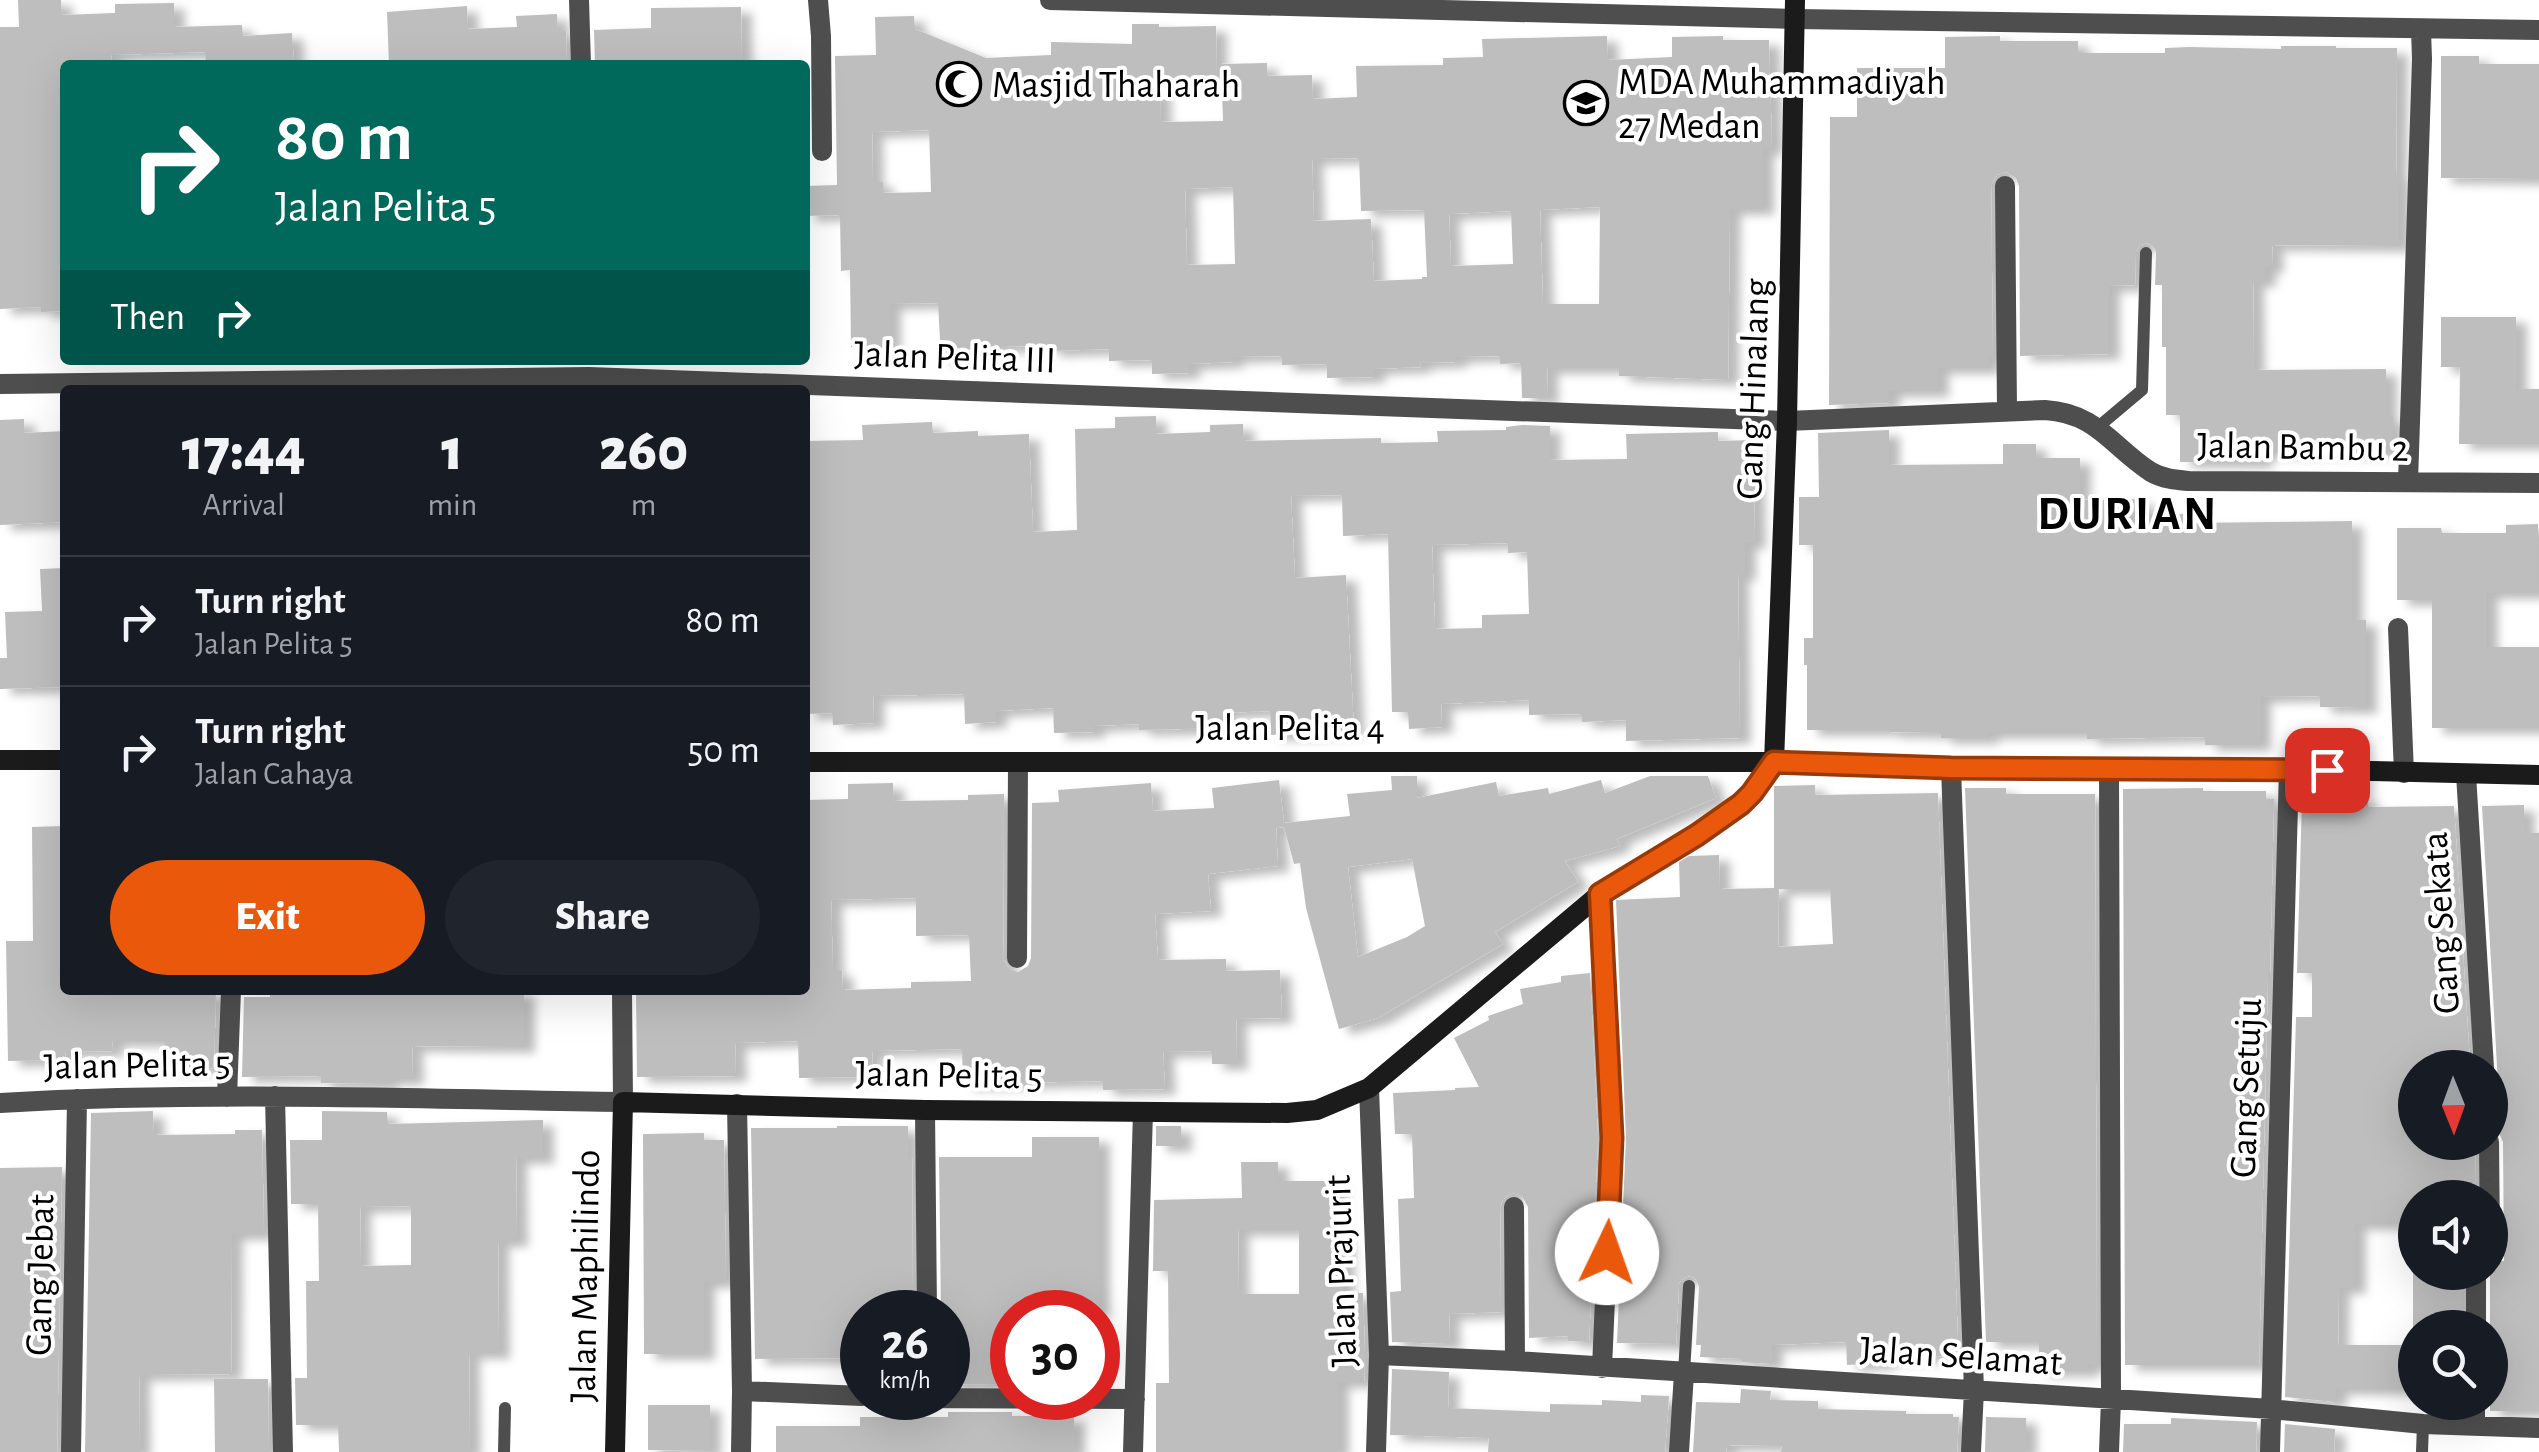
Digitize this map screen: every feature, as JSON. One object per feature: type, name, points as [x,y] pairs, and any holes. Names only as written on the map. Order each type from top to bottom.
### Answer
[{"type":"street","points":[[580,0],[581,60]]},
{"type":"street","points":[[818,0],[822,151]]},
{"type":"street","points":[[1050,0],[1796,9],[2421,30],[2539,30]]},
{"type":"street","name":"Gang Hinalang","points":[[1774,762],[1787,421],[1796,9]]},
{"type":"street","points":[[2408,482],[2421,30]]},
{"type":"street","points":[[2005,186],[2007,411]]},
{"type":"street","name":"Jalan Pelita III","points":[[0,384],[589,376],[1787,421]]},
{"type":"street","name":"Jalan Bambu 2","points":[[1787,421],[2060,411],[2098,427],[2152,472],[2173,479],[2539,483]]},
{"type":"street","points":[[2398,628],[2404,773]]},
{"type":"street","points":[[0,760],[60,760]]},
{"type":"street","name":"Jalan Pelita 4","points":[[810,762],[1774,762],[2539,775]]},
{"type":"street","points":[[1017,958],[1018,762]]},
{"type":"street","name":"Jalan Pelita 5","points":[[0,1103],[275,1096],[925,1110],[1305,1112],[1368,1088],[1600,894],[1741,804],[1774,762]]},
{"type":"street","points":[[1951,768],[1974,1390],[1971,1452]]},
{"type":"street","points":[[2109,768],[2109,1452]]},
{"type":"street","name":"Gang Setuju","points":[[2270,1452],[2289,769]]},
{"type":"street","name":"Gang Sekata","points":[[2466,774],[2483,1050]]},
{"type":"street","points":[[1600,894],[1612,1138],[1602,1368]]},
{"type":"street","points":[[227,1097],[231,995]]},
{"type":"street","points":[[622,995],[623,1102]]},
{"type":"street","name":"Jalan Prajurit","points":[[1368,1088],[1379,1355],[1376,1452]]},
{"type":"street","points":[[275,1096],[284,1452]]},
{"type":"street","name":"Gang Jebat","points":[[71,1452],[77,1099]]},
{"type":"street","name":"Jalan Maphilindo","points":[[615,1452],[623,1102]]},
{"type":"street","points":[[737,1104],[741,1452]]},
{"type":"street","points":[[925,1110],[927,1290]]},
{"type":"street","points":[[1132,1452],[1143,1112]]},
{"type":"street","points":[[1514,1207],[1515,1361]]},
{"type":"street","name":"Jalan Selamat","points":[[1379,1355],[2271,1409],[2422,1424],[2539,1428]]},
{"type":"street","points":[[1679,1452],[1684,1373]]},
{"type":"street","points":[[742,1391],[840,1395]]},
{"type":"street","points":[[970,1398],[1135,1399]]},
{"type":"street","points":[[2475,1420],[2475,1426]]},
{"type":"lane","points":[[2098,427],[2142,390],[2146,253]]},
{"type":"lane","points":[[1684,1373],[1690,1286]]},
{"type":"lane","points":[[504,1452],[505,1408]]},
{"type":"lane","points":[[2422,1424],[2422,1452]]},
{"type":"building","points":[[18,0],[61,0],[62,15],[115,13],[115,4],[174,3],[174,27],[242,25],[243,36],[292,33],[294,60],[206,60],[205,52],[60,60],[60,311],[41,312],[41,307],[0,309],[0,27],[19,27]]},
{"type":"building","points":[[467,6],[468,29],[517,27],[516,16],[557,14],[558,31],[566,31],[567,60],[389,60],[387,12]]},
{"type":"building","points":[[741,7],[742,60],[595,60],[594,30],[651,28],[651,8]]},
{"type":"building","points":[[914,16],[915,29],[986,58],[1051,55],[1051,42],[1132,44],[1132,24],[1216,26],[1217,77],[1160,79],[1161,122],[1223,121],[1221,64],[1267,63],[1267,76],[1312,75],[1313,99],[1357,97],[1356,66],[1443,65],[1443,58],[1483,57],[1482,39],[1607,36],[1608,60],[1672,57],[1672,37],[1769,40],[1772,149],[1763,149],[1763,209],[1730,209],[1728,380],[1619,376],[1619,368],[1547,368],[1548,398],[1522,398],[1521,363],[1500,364],[1500,356],[1456,357],[1456,362],[1374,369],[1374,377],[1327,378],[1327,364],[1282,365],[1282,356],[1233,357],[1233,362],[1189,364],[1189,373],[1152,374],[1152,360],[1109,361],[1109,349],[1050,351],[1050,345],[976,348],[977,358],[941,359],[938,303],[890,304],[890,347],[851,347],[850,270],[841,271],[840,215],[810,216],[810,186],[837,185],[835,56],[876,55],[875,17]],"holes":[[[929,130],[931,192],[883,193],[883,182],[873,182],[872,132]],[[1359,158],[1361,211],[1424,210],[1427,277],[1374,281],[1371,219],[1314,221],[1312,159]],[[1233,187],[1235,264],[1187,265],[1185,189]],[[1600,207],[1599,304],[1543,304],[1540,210]],[[1511,211],[1513,264],[1451,266],[1449,214]]]},
{"type":"building","points":[[2000,36],[2000,41],[2078,41],[2078,53],[2165,53],[2165,48],[2189,47],[2397,48],[2399,246],[2272,245],[2273,267],[2265,267],[2265,281],[2253,281],[2254,370],[2386,369],[2386,417],[2393,417],[2393,452],[2262,452],[2262,462],[2180,462],[2180,415],[2166,415],[2162,285],[2155,285],[2156,252],[2147,243],[2136,252],[2135,285],[2109,286],[2109,354],[2020,356],[2019,186],[2016,178],[2006,172],[1997,175],[1991,186],[1993,356],[1989,356],[1989,368],[1938,368],[1938,391],[1889,391],[1889,403],[1829,405],[1830,117],[1857,117],[1857,68],[1945,68],[1945,37]]},
{"type":"building","points":[[2441,56],[2479,56],[2479,64],[2539,64],[2539,179],[2441,178]]},
{"type":"building","points":[[2441,317],[2516,317],[2516,389],[2539,389],[2539,444],[2459,444],[2460,367],[2441,367]]},
{"type":"building","points":[[1156,416],[1156,434],[1210,432],[1210,425],[1243,424],[1244,441],[1381,438],[1381,443],[1438,442],[1437,431],[1550,426],[1550,460],[1627,459],[1626,434],[1718,432],[1718,441],[1753,440],[1755,543],[1745,543],[1745,575],[1738,575],[1740,738],[1626,741],[1626,720],[1582,722],[1582,714],[1529,715],[1529,700],[1441,704],[1442,727],[1409,729],[1408,712],[1392,712],[1388,534],[1343,536],[1342,495],[1291,496],[1295,578],[1346,575],[1354,731],[1271,735],[1270,711],[1223,713],[1224,728],[1139,730],[1139,724],[1094,726],[1094,732],[1054,733],[1053,708],[996,711],[996,722],[965,724],[964,694],[873,696],[874,723],[833,725],[832,713],[810,714],[810,441],[863,440],[862,425],[932,422],[933,433],[1029,434],[1033,532],[1077,530],[1075,429],[1115,428],[1115,417]],"holes":[[[1508,543],[1508,553],[1527,552],[1529,614],[1482,615],[1482,628],[1435,629],[1432,545]]]},
{"type":"building","points":[[24,419],[24,433],[60,431],[60,522],[0,525],[0,420]]},
{"type":"building","points":[[1889,430],[1889,465],[2003,464],[2003,444],[2036,444],[2036,458],[2080,458],[2080,500],[2144,499],[2144,514],[2187,514],[2188,523],[2352,521],[2352,620],[2366,620],[2366,708],[2320,707],[2320,696],[2260,697],[2260,745],[2205,745],[2205,737],[2087,739],[2087,733],[1988,733],[1988,738],[1941,738],[1941,733],[1807,730],[1804,638],[1813,638],[1813,545],[1799,545],[1799,497],[1819,497],[1818,433]]},
{"type":"building","points":[[2538,524],[2538,593],[2487,593],[2487,647],[2539,647],[2539,728],[2432,728],[2432,600],[2397,600],[2397,528],[2506,533],[2506,525]]},
{"type":"building","points":[[60,568],[60,687],[0,689],[0,658],[7,658],[5,612],[42,611],[40,569]]},
{"type":"building","points":[[1391,776],[1417,776],[1417,798],[1496,782],[1499,796],[1548,788],[1549,794],[1601,780],[1605,793],[1650,776],[1708,776],[1716,798],[1617,839],[1620,846],[1565,861],[1578,882],[1495,932],[1503,944],[1378,1018],[1339,1029],[1306,908],[1300,863],[1294,864],[1284,827],[1276,828],[1278,866],[1208,874],[1211,911],[1155,914],[1158,960],[1226,959],[1226,971],[1280,970],[1282,1018],[1236,1019],[1237,1064],[1212,1064],[1212,1051],[1163,1052],[1165,1089],[1103,1090],[1103,1081],[963,1084],[962,1049],[872,1051],[873,1077],[799,1078],[798,1041],[735,1043],[736,1076],[637,1077],[636,995],[810,995],[810,800],[848,799],[848,784],[893,783],[894,801],[968,800],[968,795],[1004,794],[1003,958],[1009,969],[1018,972],[1028,966],[1031,958],[1032,803],[1059,802],[1058,790],[1151,783],[1153,811],[1214,808],[1212,788],[1279,780],[1284,823],[1350,816],[1347,794],[1392,790]],"holes":[[[1412,859],[1425,926],[1358,957],[1348,867]],[[916,898],[916,936],[969,935],[971,981],[911,982],[911,988],[843,990],[842,971],[833,971],[831,900]]]},
{"type":"building","points":[[1815,785],[1815,795],[1938,793],[1958,1343],[1949,1343],[1950,1356],[1885,1358],[1885,1363],[1847,1365],[1846,1342],[1772,1345],[1772,1364],[1700,1357],[1701,1345],[1696,1345],[1699,1286],[1689,1276],[1679,1284],[1676,1344],[1617,1343],[1626,1138],[1616,900],[1680,897],[1679,862],[1689,856],[1719,855],[1720,889],[1774,888],[1774,786]],"holes":[[[1779,889],[1830,889],[1833,944],[1778,947]]]},
{"type":"building","points":[[1965,788],[2006,788],[2006,794],[2095,794],[2097,1365],[2088,1365],[2088,1371],[2039,1371],[2039,1342],[1986,1342]]},
{"type":"building","points":[[2123,789],[2266,791],[2266,799],[2274,799],[2259,1365],[2125,1365]]},
{"type":"building","points":[[2368,798],[2368,807],[2454,806],[2469,1050],[2398,1050],[2398,1160],[2475,1160],[2476,1180],[2398,1180],[2398,1224],[2355,1224],[2355,1288],[2339,1288],[2338,1345],[2398,1345],[2398,1389],[2336,1389],[2336,1402],[2285,1397],[2296,1017],[2312,1017],[2312,973],[2297,973],[2302,799]]},
{"type":"building","points":[[2524,805],[2524,833],[2539,833],[2539,1411],[2508,1411],[2508,1310],[2490,1310],[2490,1290],[2508,1290],[2508,1180],[2503,1180],[2503,1160],[2508,1160],[2508,1050],[2496,1050],[2482,806]]},
{"type":"building","points":[[60,826],[60,995],[216,995],[214,1068],[165,1069],[165,1041],[112,1041],[113,1051],[65,1052],[66,1060],[8,1061],[6,941],[33,941],[32,827]]},
{"type":"building","points":[[1590,973],[1598,1138],[1589,1342],[1568,1341],[1568,1336],[1529,1338],[1528,1207],[1522,1196],[1513,1193],[1503,1199],[1500,1207],[1501,1312],[1449,1314],[1450,1344],[1392,1342],[1390,1292],[1401,1291],[1398,1199],[1414,1198],[1412,1134],[1395,1134],[1393,1093],[1479,1087],[1454,1038],[1489,1020],[1488,1016],[1523,1004],[1520,989],[1561,982],[1561,976]]},
{"type":"building","points":[[524,995],[524,1047],[412,1046],[413,1079],[387,1079],[387,1084],[321,1083],[321,1076],[242,1077],[244,997]]},
{"type":"building","points":[[153,1111],[154,1135],[262,1130],[264,1234],[232,1234],[231,1374],[139,1375],[140,1452],[85,1452],[91,1113]]},
{"type":"building","points":[[322,1111],[387,1112],[388,1124],[543,1120],[543,1158],[516,1158],[517,1241],[498,1241],[499,1353],[469,1353],[470,1452],[339,1452],[338,1425],[296,1425],[295,1378],[307,1378],[306,1281],[319,1281],[318,1204],[291,1204],[290,1140],[322,1140]],"holes":[[[411,1206],[411,1265],[361,1266],[360,1207]]]},
{"type":"building","points":[[908,1126],[908,1157],[912,1157],[913,1290],[840,1290],[840,1358],[755,1359],[751,1128]]},
{"type":"building","points":[[1156,1126],[1181,1126],[1181,1146],[1156,1146]]},
{"type":"building","points":[[704,1133],[704,1140],[724,1140],[726,1282],[704,1282],[704,1354],[644,1354],[643,1134]]},
{"type":"building","points":[[1032,1137],[1099,1137],[1099,1290],[990,1290],[990,1385],[970,1384],[970,1290],[941,1290],[939,1157],[1032,1157]]},
{"type":"building","points":[[1241,1162],[1278,1162],[1278,1181],[1337,1181],[1337,1238],[1344,1238],[1344,1293],[1363,1293],[1365,1355],[1364,1382],[1338,1382],[1338,1452],[1156,1452],[1156,1383],[1169,1383],[1168,1271],[1153,1271],[1154,1200],[1242,1198]],"holes":[[[1238,1230],[1299,1230],[1299,1294],[1239,1294]]]},
{"type":"building","points":[[62,1167],[57,1452],[0,1452],[0,1168]]},
{"type":"building","points":[[2413,1290],[2462,1290],[2462,1310],[2413,1310]]},
{"type":"building","points":[[1392,1369],[1449,1372],[1448,1408],[1550,1412],[1550,1404],[1602,1405],[1602,1400],[1641,1402],[1641,1395],[1669,1396],[1665,1452],[1488,1452],[1489,1438],[1390,1435]]},
{"type":"building","points":[[214,1379],[268,1379],[269,1452],[215,1452]]},
{"type":"building","points":[[1741,1389],[1771,1391],[1770,1400],[1818,1401],[1818,1409],[1953,1414],[1959,1417],[1957,1452],[1781,1452],[1782,1446],[1727,1445],[1726,1452],[1693,1452],[1696,1402],[1740,1403]]},
{"type":"building","points":[[648,1405],[710,1405],[710,1451],[648,1450]]},
{"type":"building","points":[[970,1412],[990,1412],[990,1420],[1074,1420],[1074,1452],[776,1452],[776,1426],[860,1426],[860,1420],[970,1420]]},
{"type":"building","points":[[1986,1417],[2026,1418],[2026,1452],[1985,1452]]},
{"type":"building","points":[[2171,1418],[2257,1422],[2256,1452],[2123,1452],[2124,1424],[2171,1424]]},
{"type":"building","points":[[2285,1424],[2335,1429],[2334,1452],[2284,1452]]},
{"type":"place","name":"Masjid Thaharah","points":[[959,84]]},
{"type":"place","name":"MDA Muhammadiyah 27 Medan","points":[[1586,103]]},
{"type":"district","name":"DURIAN","points":[[2128,512]]},
{"type":"route","points":[[1607,1253],[1611,1084],[1600,894],[1741,804],[1774,762],[1951,768],[2327,770]]}]
